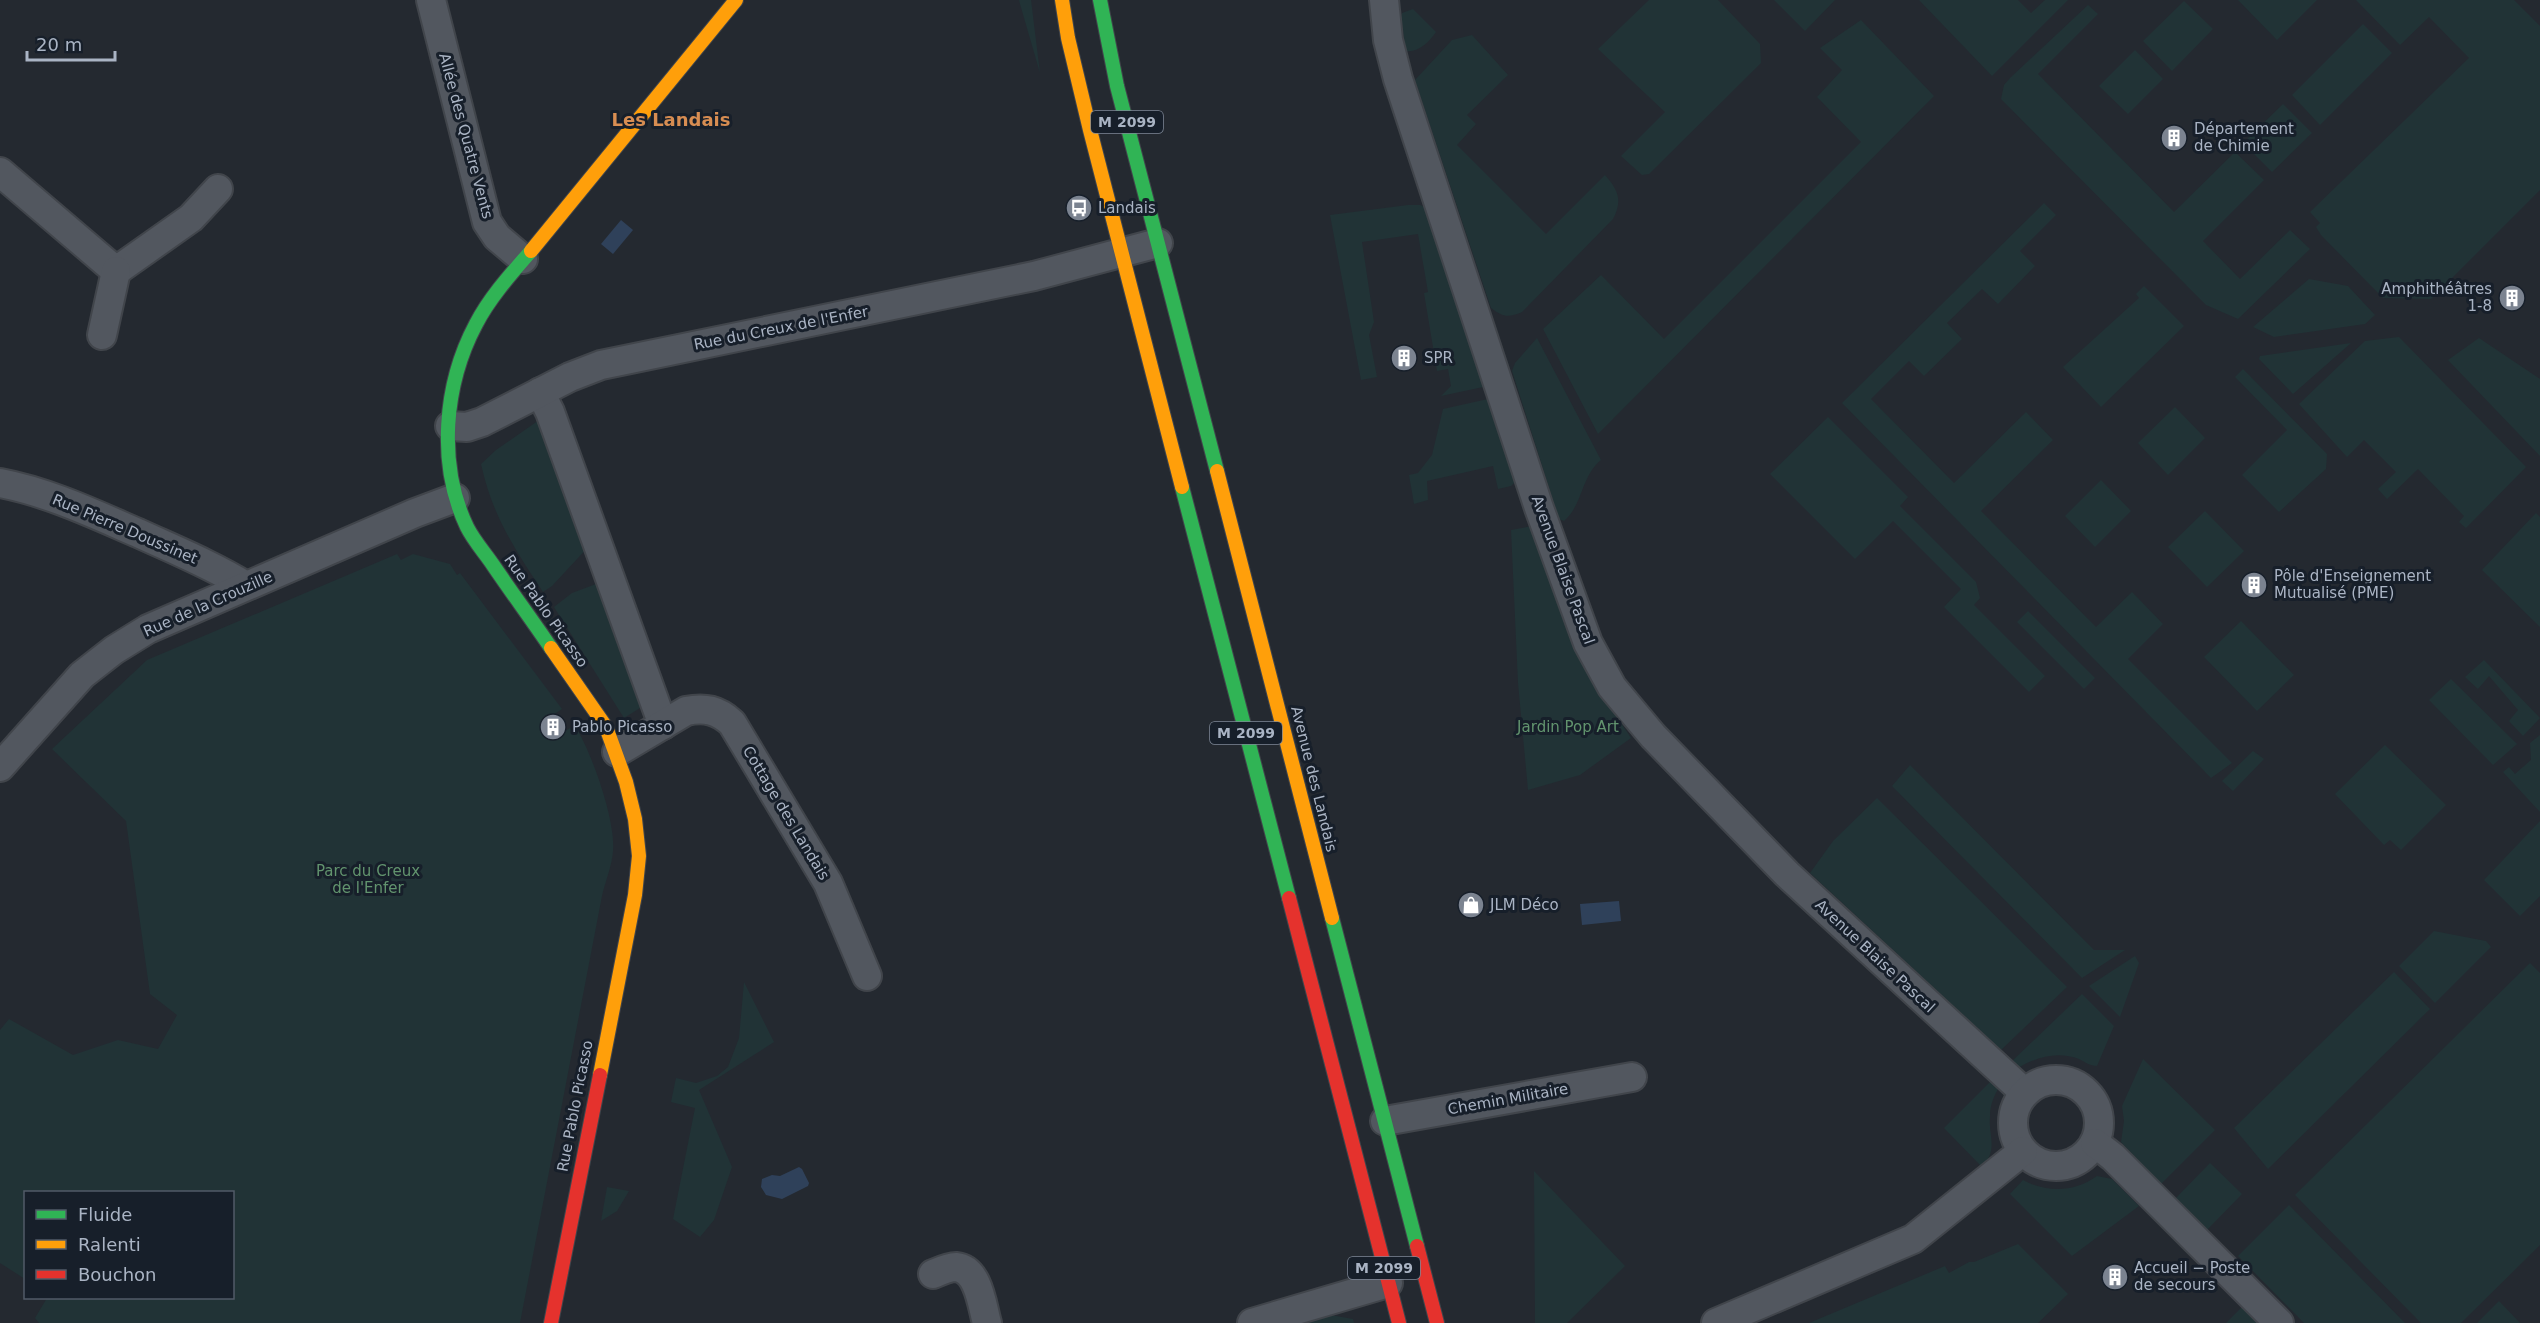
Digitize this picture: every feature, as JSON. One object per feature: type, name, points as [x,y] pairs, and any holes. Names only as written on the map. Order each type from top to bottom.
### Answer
[{"type":"main road","name":"Rue Pablo Picasso","points":[[551,1323],[638,876],[639,856],[635,819],[617,752],[595,710],[468,529],[455,498],[450,460],[450,426],[455,378],[469,336],[491,299],[736,0]]},
{"type":"main road","name":"M 2099","points":[[1062,0],[1078,83],[1399,1323]]},
{"type":"main road","name":"M 2099","points":[[1100,0],[1118,86],[1158,243]]},
{"type":"main road","name":"Avenue des Landais","points":[[1158,243],[1437,1323]]},
{"type":"street","name":"Allée des Quatre Vents","points":[[431,0],[485,215],[497,237],[523,260]]},
{"type":"street","name":"Avenue Blaise Pascal","points":[[1384,0],[1388,40],[1398,79],[1499,389],[1588,643],[1612,687],[1653,736],[1787,874],[2025,1093]]},
{"type":"street","points":[[0,172],[116,271]]},
{"type":"street","points":[[102,335],[116,271],[191,218],[218,189]]},
{"type":"street","name":"Rue du Creux de l'Enfer","points":[[450,426],[474,425],[578,374],[617,361],[1034,276],[1158,243]]},
{"type":"street","points":[[540,392],[550,412],[663,725]]},
{"type":"street","name":"Rue Pierre Doussinet","points":[[0,483],[88,511],[218,568],[246,586]]},
{"type":"street","name":"Rue de la Crouzille","points":[[0,766],[82,675],[114,650],[148,629],[442,501],[455,498]]},
{"type":"street","name":"Cottage des Landais","points":[[617,752],[686,711],[698,708],[711,709],[732,723],[828,883],[867,976]]},
{"type":"street","name":"Chemin Militaire","points":[[1385,1121],[1632,1077]]},
{"type":"street","points":[[2060,1080],[2074,1083],[2086,1091],[2095,1102],[2099,1115],[2099,1130],[2095,1143],[2088,1154],[2077,1162],[2051,1167],[2038,1163],[2023,1151],[2014,1133],[2013,1120],[2016,1108],[2025,1093],[2046,1081],[2060,1080]]},
{"type":"street","points":[[2095,1143],[2113,1157],[2279,1323]]},
{"type":"street","points":[[1716,1323],[1913,1239],[2023,1151]]},
{"type":"street","points":[[933,1274],[957,1267],[968,1272],[975,1281],[987,1323]]},
{"type":"street","points":[[1252,1323],[1388,1283]]},
{"type":"green space","points":[[1019,0],[1031,0],[1040,73],[1020,4]]},
{"type":"green space","points":[[1649,0],[1718,0],[1760,44],[1761,63],[1649,174],[1642,175],[1621,156],[1665,112],[1598,49]]},
{"type":"green space","points":[[1774,0],[1835,0],[1805,31]]},
{"type":"green space","points":[[1919,0],[2018,0],[2031,13],[2045,0],[2068,0],[1992,76]]},
{"type":"green space","points":[[2238,0],[2317,0],[2277,40]]},
{"type":"green space","points":[[2356,0],[2514,0],[2540,26],[2540,190],[2431,299],[2383,298],[2321,235],[2316,227],[2320,223],[2310,212],[2469,58],[2429,17],[2400,45]]},
{"type":"green space","points":[[2184,1],[2213,29],[2172,71],[2143,41]]},
{"type":"green space","points":[[2088,5],[2098,14],[2038,74],[2174,212],[2235,152],[2264,180],[2203,241],[2240,279],[2290,230],[2310,249],[2238,319],[2206,305],[2001,99],[2004,85],[2010,78]]},
{"type":"green space","points":[[1413,9],[1436,32],[1423,46],[1406,51],[1401,17],[1402,13]]},
{"type":"green space","points":[[1861,20],[1934,96],[1598,434],[1543,329],[1601,275],[1664,339],[1861,142],[1817,97],[1842,70],[1820,48]]},
{"type":"green space","points":[[2363,24],[2392,53],[2320,125],[2292,95]]},
{"type":"green space","points":[[1472,35],[1508,75],[1467,115],[1476,124],[1457,145],[1546,234],[1605,175],[1618,196],[1618,206],[1613,219],[1522,312],[1509,316],[1502,315],[1491,308],[1415,80],[1452,40]]},
{"type":"green space","points":[[2135,50],[2163,79],[2128,114],[2099,86]]},
{"type":"green space","points":[[2283,104],[2312,133],[2272,172],[2243,143]]},
{"type":"green space","points":[[2044,203],[2056,215],[2020,251],[2035,266],[1998,304],[1982,289],[1947,323],[1962,339],[1924,376],[1909,361],[1871,399],[1954,483],[2026,412],[2053,440],[1981,511],[2096,627],[2132,592],[2163,624],[2128,659],[2232,763],[2211,778],[1842,403]]},
{"type":"green space","points":[[1420,205],[1429,209],[1488,386],[1441,396],[1451,386],[1448,369],[1437,371],[1424,293],[1428,292],[1418,234],[1362,242],[1374,322],[1369,335],[1377,377],[1361,380],[1330,215]]},
{"type":"green space","points":[[2309,279],[2348,286],[2375,315],[2365,324],[2274,337],[2253,327]]},
{"type":"green space","points":[[2144,286],[2184,326],[2101,407],[2063,367],[2139,298],[2136,294]]},
{"type":"green space","points":[[2399,337],[2526,467],[2466,528],[2459,522],[2464,516],[2418,469],[2387,499],[2378,489],[2396,472],[2364,440],[2347,457],[2299,404],[2365,341]]},
{"type":"green space","points":[[1537,338],[1601,460],[1589,474],[1575,507],[1564,521],[1559,519],[1512,371],[1515,363]]},
{"type":"green space","points":[[2479,338],[2540,379],[2540,456],[2448,360]]},
{"type":"green space","points":[[2351,343],[2293,394],[2259,359],[2260,356]]},
{"type":"green space","points":[[2243,369],[2327,454],[2326,469],[2279,512],[2242,475],[2287,430],[2235,377]]},
{"type":"green space","points":[[1491,400],[1518,479],[1511,486],[1498,489],[1493,466],[1427,481],[1428,500],[1414,504],[1409,475],[1418,473],[1432,455],[1443,409]]},
{"type":"green space","points":[[2175,407],[2205,438],[2168,475],[2138,443]]},
{"type":"green space","points":[[1828,417],[1908,497],[1900,506],[1976,582],[1980,598],[1974,605],[2045,676],[2029,692],[1944,607],[1961,589],[1893,521],[1855,559],[1770,474]]},
{"type":"green space","points":[[542,418],[591,544],[552,586],[543,592],[505,531],[491,499],[481,464],[496,450]]},
{"type":"green space","points":[[2101,480],[2131,511],[2095,547],[2065,516]]},
{"type":"green space","points":[[2205,511],[2244,551],[2207,587],[2168,547]]},
{"type":"green space","points":[[2536,513],[2540,517],[2540,627],[2482,570]]},
{"type":"green space","name":"Jardin Pop Art","points":[[1532,526],[1563,614],[1586,670],[1631,738],[1580,775],[1528,790],[1518,683],[1511,530]]},
{"type":"green space","name":"Parc du Creux de l'Enfer","points":[[397,554],[401,560],[413,554],[450,564],[457,575],[460,573],[562,709],[544,721],[554,738],[570,728],[578,731],[590,757],[607,807],[613,839],[612,857],[602,896],[520,1323],[39,1323],[35,1318],[46,1299],[234,1299],[234,1191],[24,1191],[24,1278],[0,1263],[0,1030],[9,1019],[73,1055],[118,1040],[158,1049],[177,1015],[150,994],[126,821],[52,749],[147,660]]},
{"type":"green space","points":[[604,581],[648,703],[624,718],[554,607],[572,593]]},
{"type":"green space","points":[[2028,611],[2095,678],[2084,689],[2017,622]]},
{"type":"green space","points":[[2241,621],[2294,675],[2257,711],[2204,657]]},
{"type":"green space","points":[[2484,660],[2540,718],[2523,736],[2509,721],[2518,710],[2489,676],[2478,689],[2465,677]]},
{"type":"green space","points":[[2451,679],[2517,744],[2493,765],[2429,700]]},
{"type":"green space","points":[[2540,735],[2540,812],[2503,772],[2509,767],[2515,774],[2531,760],[2530,743]]},
{"type":"green space","points":[[2385,745],[2446,805],[2401,850],[2390,840],[2384,845],[2335,794]]},
{"type":"green space","points":[[2253,751],[2264,759],[2233,791],[2222,781]]},
{"type":"green space","points":[[1910,765],[2094,950],[2125,950],[2082,978],[1892,786]]},
{"type":"green space","points":[[1877,798],[2067,987],[2001,1050],[1810,873],[1833,841]]},
{"type":"green space","points":[[2540,821],[2540,896],[2520,916],[2484,880]]},
{"type":"green space","points":[[2434,931],[2486,941],[2491,947],[2435,1003],[2399,966]]},
{"type":"green space","points":[[2135,956],[2139,963],[2120,1017],[2089,986]]},
{"type":"green space","points":[[2530,963],[2540,973],[2540,1245],[2461,1323],[2421,1323],[2295,1195]]},
{"type":"green space","points":[[2394,972],[2430,1009],[2268,1169],[2234,1128]]},
{"type":"green space","points":[[744,982],[774,1042],[699,1090],[732,1167],[714,1220],[700,1237],[673,1219],[695,1108],[671,1102],[676,1078],[696,1083],[717,1076],[728,1067],[739,1038]]},
{"type":"green space","points":[[2082,994],[2114,1026],[2097,1066],[2063,1055],[2040,1058],[2018,1068],[2010,1063]]},
{"type":"green space","points":[[2143,1059],[2215,1130],[2161,1184],[2121,1142],[2124,1121],[2122,1106]]},
{"type":"green space","points":[[1992,1080],[1999,1087],[1990,1112],[1992,1142],[1990,1155],[1982,1167],[1944,1128]]},
{"type":"green space","points":[[2210,1163],[2242,1194],[2207,1230],[2176,1198]]},
{"type":"green space","points":[[1534,1171],[1625,1266],[1567,1323],[1535,1323]]},
{"type":"green space","points":[[2097,1176],[2112,1179],[2139,1206],[2072,1256],[2010,1194],[2023,1180],[2042,1187],[2061,1189],[2080,1185]]},
{"type":"green space","points":[[607,1187],[629,1191],[617,1211],[601,1221]]},
{"type":"green space","points":[[2289,1205],[2405,1323],[2304,1323],[2238,1256]]},
{"type":"green space","points":[[2018,1244],[2068,1294],[2038,1323],[1809,1323],[1945,1266],[1949,1273],[1969,1262]]},
{"type":"green space","points":[[2499,1301],[2520,1323],[2477,1323]]},
{"type":"green space","points":[[2242,1307],[2257,1323],[2226,1323]]},
{"type":"green space","points":[[1325,1314],[1353,1319],[1354,1323],[1294,1323]]},
{"type":"water","points":[[621,220],[633,230],[613,254],[601,244]]},
{"type":"water","points":[[1619,901],[1621,921],[1582,925],[1580,904]]},
{"type":"water","points":[[799,1167],[809,1183],[808,1186],[782,1199],[766,1195],[761,1187],[762,1179],[772,1175],[780,1176]]},
{"type":"traffic: fast","points":[[1100,0],[1117,86],[1217,471]]},
{"type":"traffic: fast","points":[[531,251],[488,304],[465,347],[451,398],[448,451],[457,503],[467,527],[551,648]]},
{"type":"traffic: fast","points":[[1182,487],[1289,898]]},
{"type":"traffic: fast","points":[[1332,918],[1417,1246]]},
{"type":"traffic: slow","points":[[531,251],[736,0]]},
{"type":"traffic: slow","points":[[1062,0],[1068,38],[1090,130],[1182,487]]},
{"type":"traffic: slow","points":[[1217,471],[1332,918]]},
{"type":"traffic: slow","points":[[551,648],[606,727],[626,782],[635,819],[639,856],[635,895],[600,1075]]},
{"type":"traffic: jam","points":[[1289,898],[1399,1323]]},
{"type":"traffic: jam","points":[[551,1323],[600,1075]]},
{"type":"traffic: jam","points":[[1417,1246],[1437,1323]]},
{"type":"place","name":"Département de Chimie","points":[[2174,138]]},
{"type":"place","name":"Landais","points":[[1079,208]]},
{"type":"place","name":"Amphithéâtres 1-8","points":[[2512,298]]},
{"type":"place","name":"SPR","points":[[1404,358]]},
{"type":"place","name":"Pôle d'Enseignement Mutualisé (PME)","points":[[2254,585]]},
{"type":"place","name":"Pablo Picasso","points":[[553,727]]},
{"type":"place","name":"JLM Déco","points":[[1471,905]]},
{"type":"place","name":"Accueil − Poste de secours","points":[[2115,1277]]},
{"type":"district","name":"Les Landais","points":[[671,120]]}]
